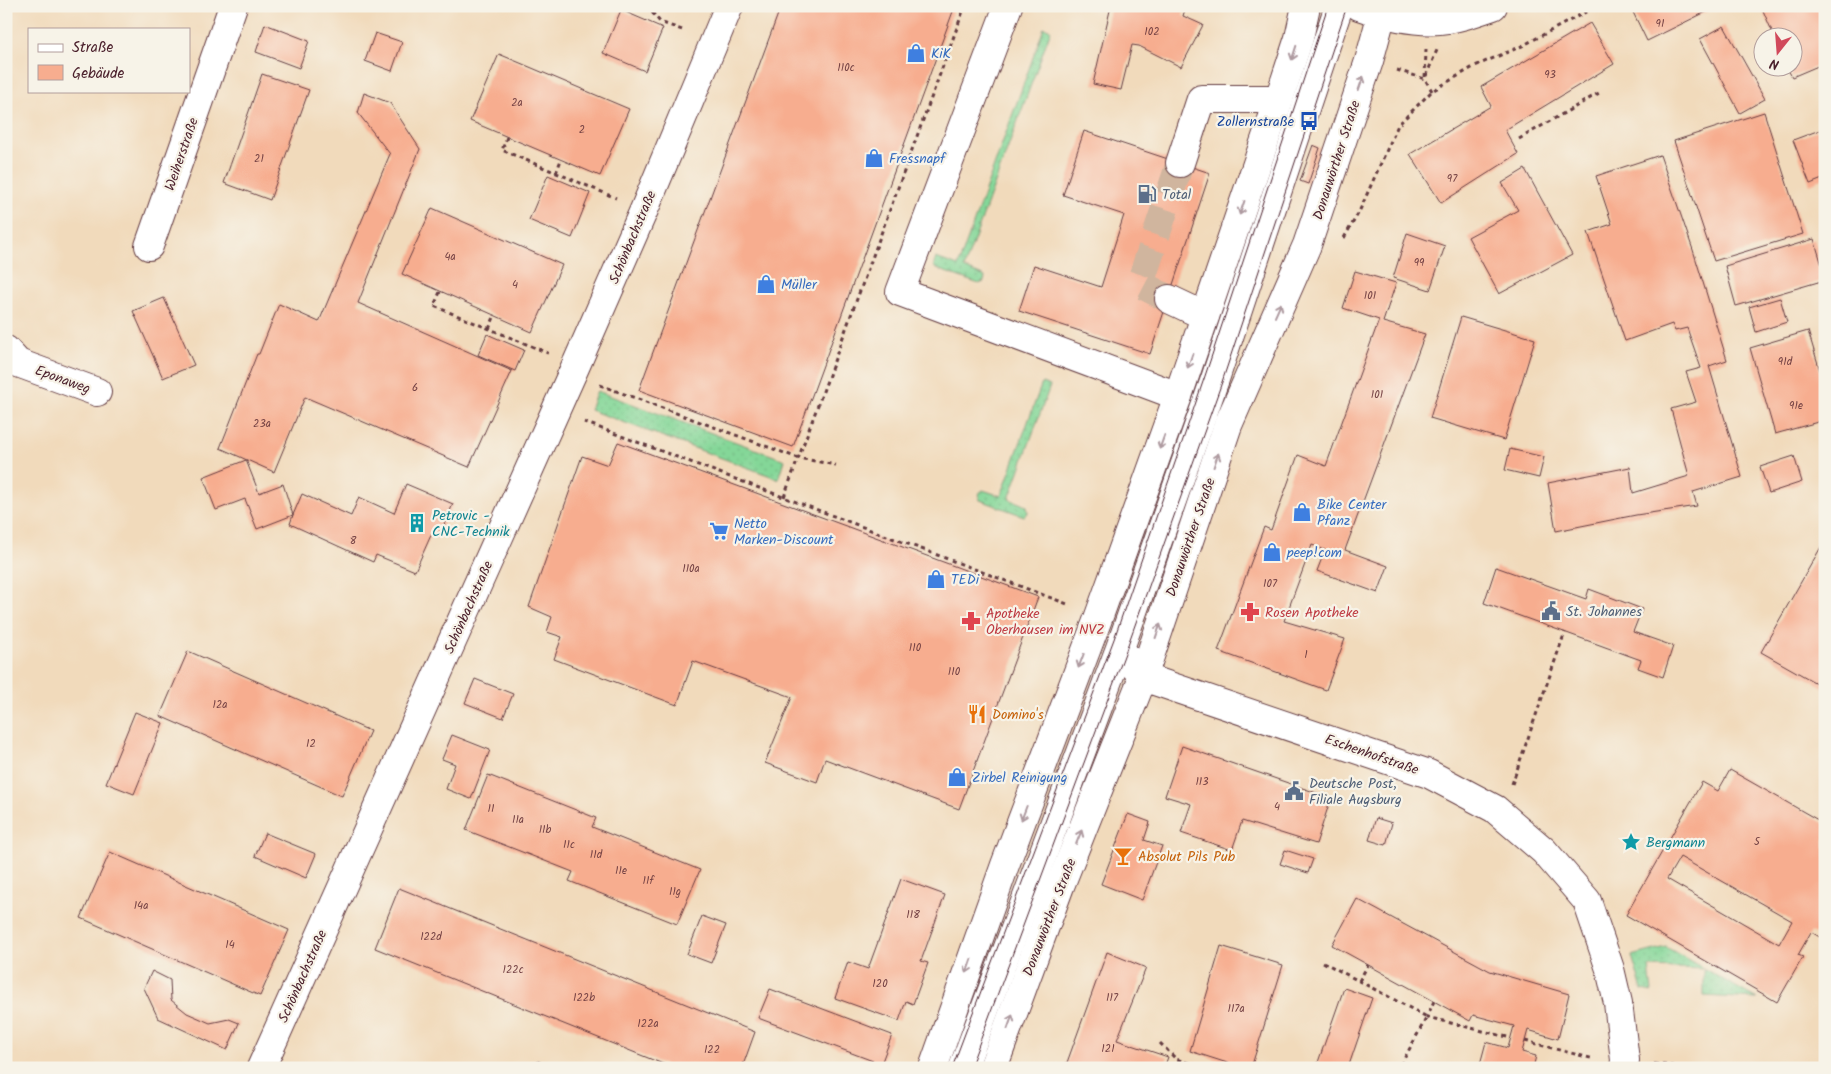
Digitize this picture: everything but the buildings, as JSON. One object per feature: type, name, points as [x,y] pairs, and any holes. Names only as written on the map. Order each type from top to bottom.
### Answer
[{"type":"street","name":"Weiherstraße","points":[[149,246],[233,6]]},
{"type":"street","name":"Schönbachstraße","points":[[261,1068],[574,370],[644,210],[728,6]]},
{"type":"street","points":[[1008,6],[900,292],[1178,396]]},
{"type":"street","points":[[934,1068],[1005,865],[1178,396],[1279,99],[1299,38],[1306,6]]},
{"type":"street","points":[[963,1068],[1120,648],[1215,379],[1339,6]]},
{"type":"street","points":[[1375,9],[1427,20],[1443,20],[1493,6]]},
{"type":"street","name":"Donauwörther Straße","points":[[993,1068],[1060,886],[1143,677],[1228,425],[1307,245],[1369,61],[1375,9]]},
{"type":"street","points":[[1180,163],[1202,99],[1279,99]]},
{"type":"street","points":[[1169,298],[1205,316]]},
{"type":"street","name":"Eponaweg","points":[[6,350],[18,363],[97,392]]},
{"type":"street","points":[[1098,616],[1143,677]]},
{"type":"street","name":"Eschenhofstraße","points":[[1143,677],[1429,774],[1495,809],[1544,851],[1587,901],[1610,969],[1618,1003],[1624,1064]]},
{"type":"path","points":[[647,6],[660,22],[714,42]]},
{"type":"path","points":[[784,496],[965,6]]},
{"type":"path","points":[[1339,246],[1359,212],[1398,125],[1432,91],[1474,66],[1522,46],[1597,6]]},
{"type":"path","points":[[1425,79],[1432,91]]},
{"type":"path","points":[[1519,140],[1599,93]]},
{"type":"path","points":[[507,137],[502,150],[617,199]]},
{"type":"path","points":[[556,173],[561,160]]},
{"type":"path","points":[[440,292],[434,306],[489,329],[574,370],[798,458],[836,464]]},
{"type":"path","points":[[489,329],[495,315]]},
{"type":"path","points":[[555,412],[784,496],[1098,616]]},
{"type":"path","points":[[1495,809],[1510,789],[1565,632]]},
{"type":"path","points":[[1324,962],[1427,1017],[1511,1038]]},
{"type":"path","points":[[1359,981],[1368,965]]},
{"type":"path","points":[[1400,1068],[1434,1001]]},
{"type":"path","points":[[1525,1041],[1610,1063],[1624,1064]]},
{"type":"path","points":[[1160,1043],[1176,1059],[1204,1068]]},
{"type":"green space","points":[[1044,27],[1051,30],[964,268],[985,277],[984,282],[979,284],[937,269],[934,267],[934,264],[936,258],[958,266]]},
{"type":"green space","points":[[1042,383],[1050,386],[1009,499],[1027,506],[1028,513],[1024,516],[980,500],[978,494],[983,490],[1001,496]]},
{"type":"green space","points":[[597,391],[785,460],[779,479],[590,410]]},
{"type":"green space","points":[[1666,947],[1757,999],[1704,996],[1704,969],[1649,967],[1652,992],[1642,990],[1632,956]]},
{"type":"tunnel","points":[[1169,299],[1140,284],[1180,163]]},
{"type":"tram line","points":[[952,1068],[1114,639],[1205,376],[1328,6]]},
{"type":"tram line","points":[[970,1068],[1125,653],[1222,382],[1347,6]]},
{"type":"place","name":"KiK","points":[[916,53]]},
{"type":"place","name":"Zollernstraße","points":[[1309,121]]},
{"type":"place","name":"Fressnapf","points":[[874,158]]},
{"type":"place","name":"Total","points":[[1147,194]]},
{"type":"place","name":"Müller","points":[[766,284]]},
{"type":"place","name":"Bike Center Pfanz","points":[[1302,512]]},
{"type":"place","name":"Petrovic - CNC-Technik","points":[[417,523]]},
{"type":"place","name":"Netto Marken-Discount","points":[[719,531]]},
{"type":"place","name":"peep!com","points":[[1272,552]]},
{"type":"place","name":"TEDi","points":[[936,579]]},
{"type":"place","name":"St. Johannes","points":[[1551,611]]},
{"type":"place","name":"Rosen Apotheke","points":[[1250,612]]},
{"type":"place","name":"Apotheke Oberhausen im NVZ","points":[[971,621]]},
{"type":"place","name":"Domino's","points":[[977,714]]},
{"type":"place","name":"Zirbel Reinigung","points":[[957,777]]},
{"type":"place","name":"Deutsche Post, Filiale Augsburg","points":[[1294,791]]},
{"type":"place","name":"Bergmann","points":[[1631,842]]},
{"type":"place","name":"Absolut Pils Pub","points":[[1123,856]]}]
